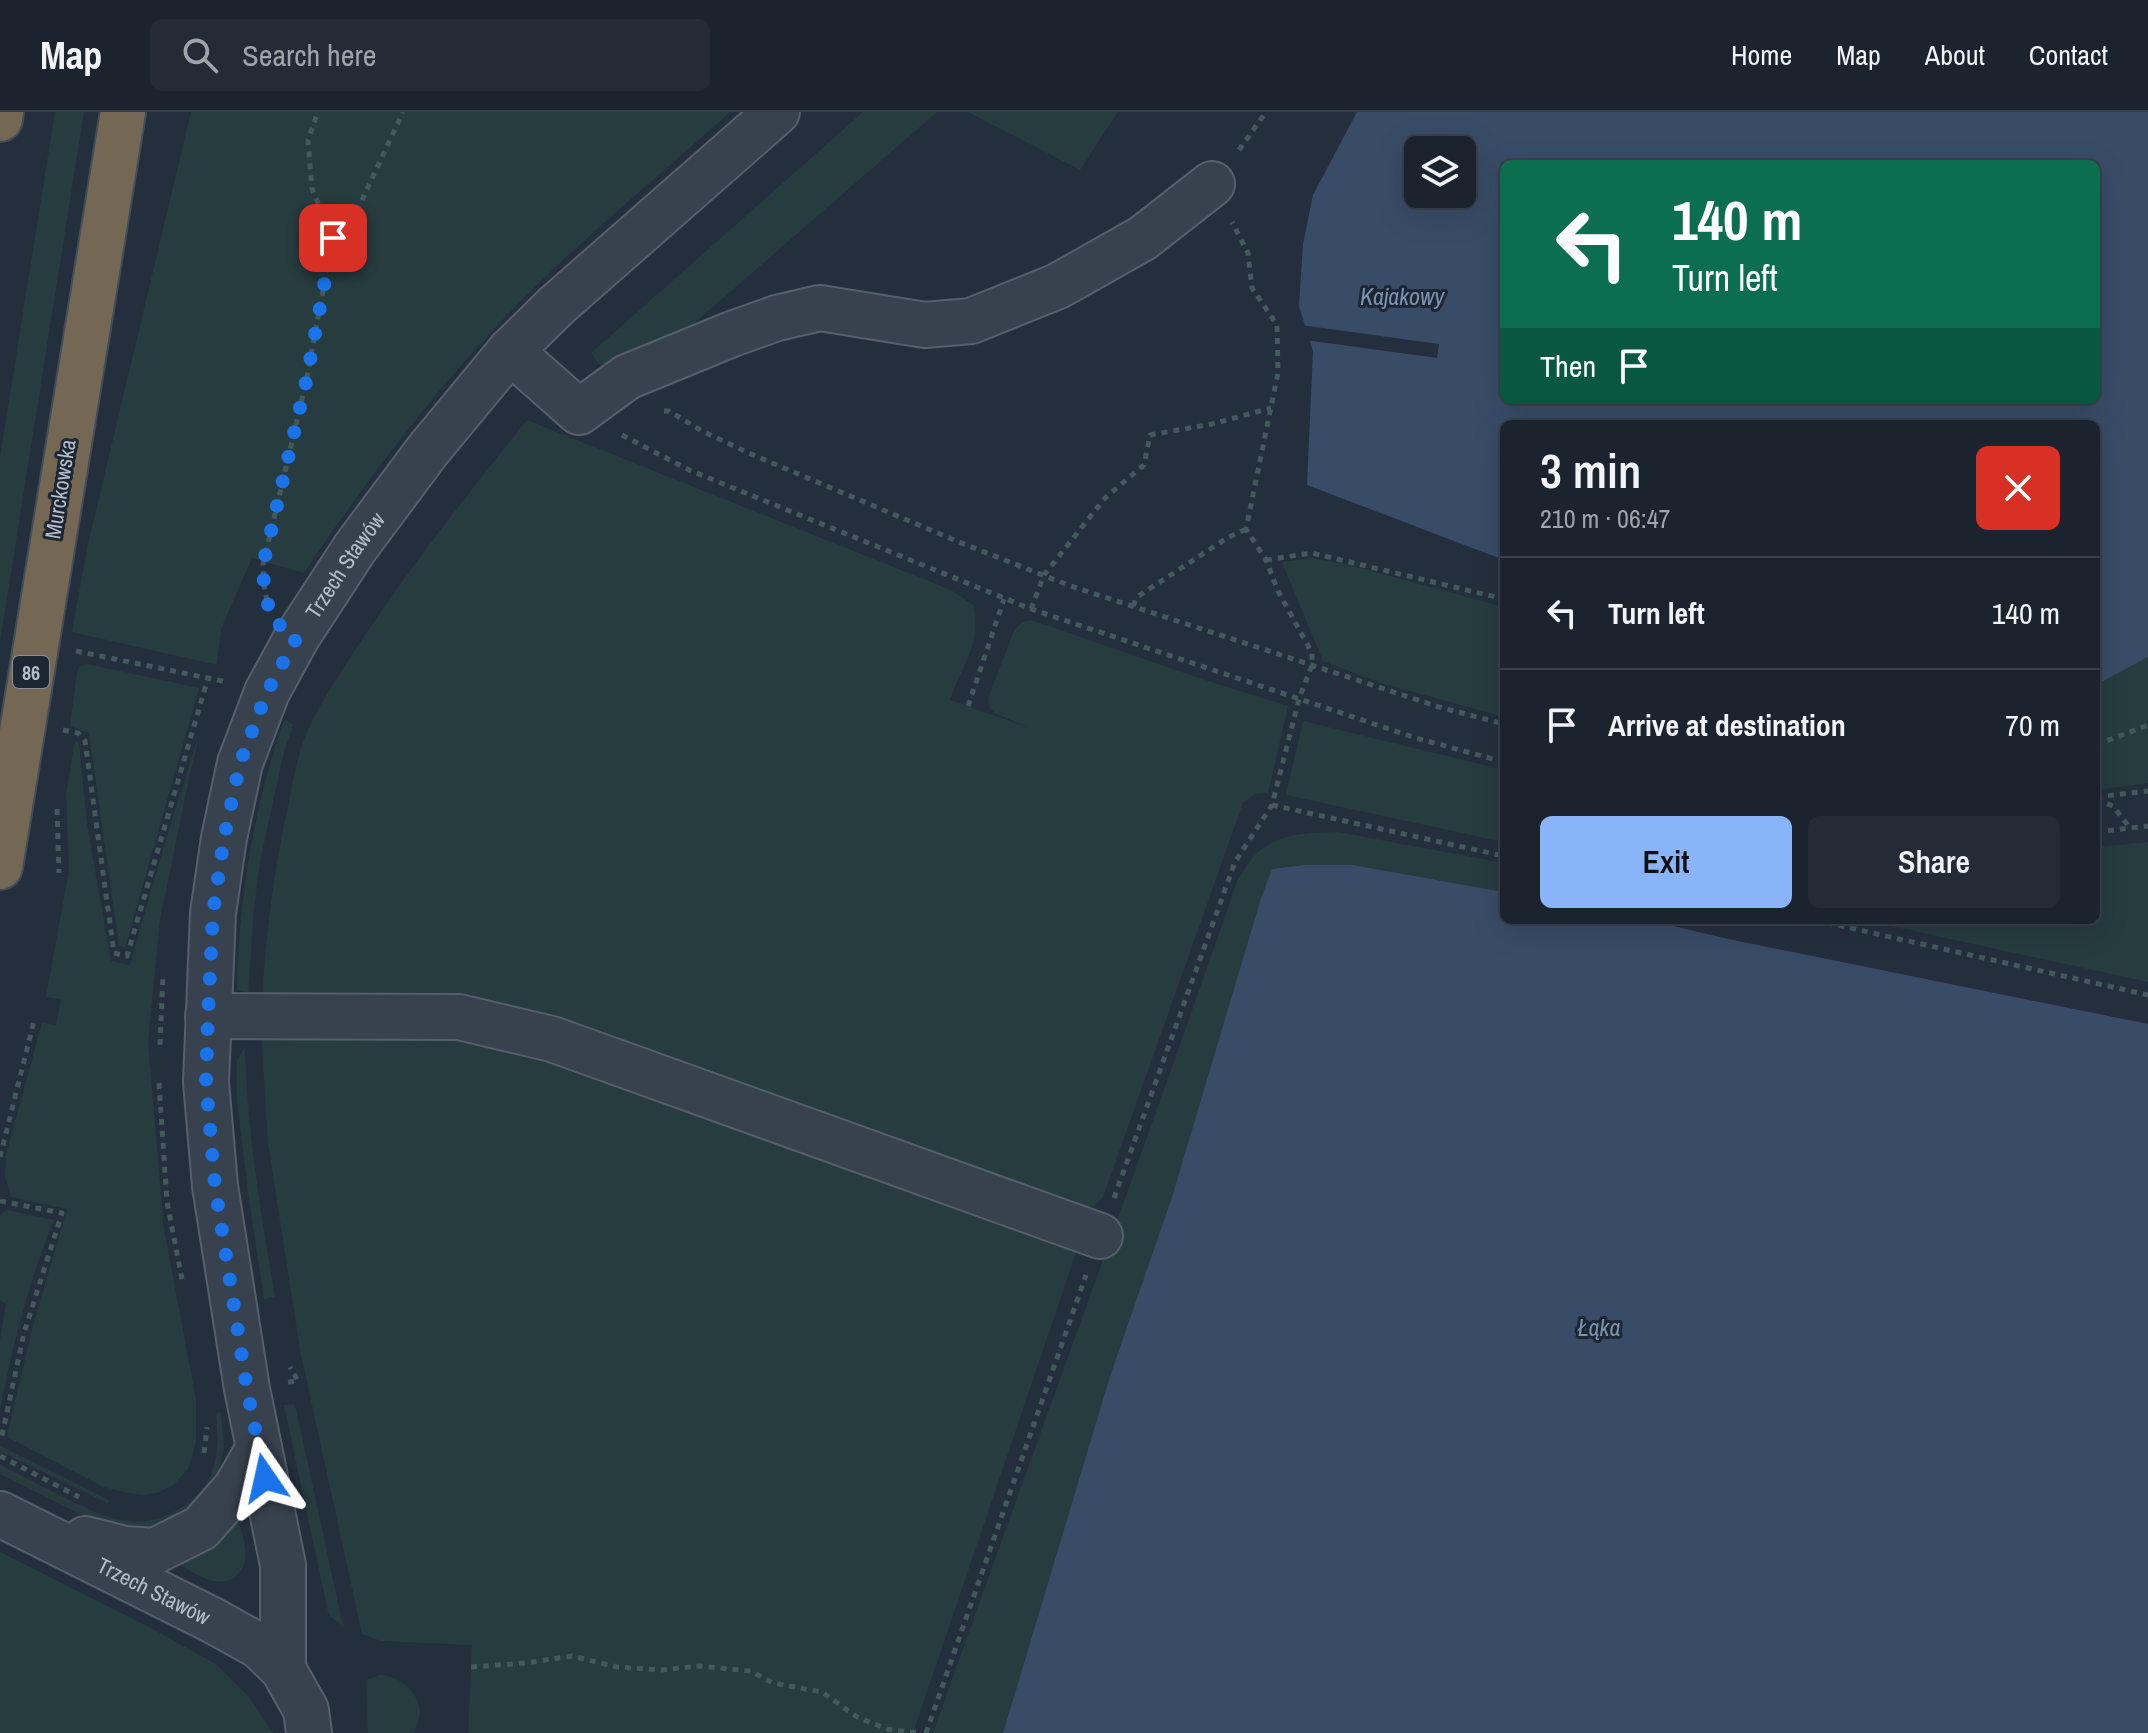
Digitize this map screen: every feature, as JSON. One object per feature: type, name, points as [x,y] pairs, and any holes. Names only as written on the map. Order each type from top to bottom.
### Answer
[{"type":"highway","points":[[0,119],[1,112]]},
{"type":"highway","name":"Murckowska","points":[[0,867],[123,112]]},
{"type":"street","name":"Trzech Stawów","points":[[283,1669],[283,1565],[247,1389],[215,1186],[206,1082],[213,913],[224,838],[240,763],[267,692],[297,637],[355,548],[428,450],[510,351],[557,305],[777,112]]},
{"type":"street","points":[[510,351],[579,412],[627,377],[732,334],[777,318],[820,308],[925,325],[971,321],[1070,280],[1143,238],[1212,184]]},
{"type":"street","points":[[208,1016],[459,1017],[552,1039],[1100,1236]]},
{"type":"street","name":"Trzech Stawów","points":[[9,1518],[125,1549],[155,1551],[201,1528],[236,1488],[259,1448]]},
{"type":"street","name":"Trzech Stawów","points":[[9,1518],[259,1646],[283,1669],[306,1710],[309,1733]]},
{"type":"path","points":[[318,112],[308,140],[312,189],[333,238]]},
{"type":"path","points":[[297,637],[271,619],[263,565],[306,382],[333,238],[356,213],[403,112]]},
{"type":"path","points":[[926,1733],[1235,862],[1272,805],[1299,699],[1312,665],[1312,653],[1278,591],[1266,560],[1246,529],[1278,373],[1277,325],[1252,288],[1248,253],[1212,184],[1266,112]]},
{"type":"path","points":[[1031,609],[1044,575],[1105,498],[1144,465],[1150,435],[1212,424],[1271,408]]},
{"type":"path","points":[[655,413],[669,411],[751,454],[1044,575],[1439,707],[1500,723]]},
{"type":"path","points":[[579,412],[689,470],[1004,599],[1416,738],[1500,761]]},
{"type":"path","points":[[1133,606],[1137,597],[1227,538],[1246,529]]},
{"type":"path","points":[[1266,560],[1312,553],[1500,598]]},
{"type":"path","points":[[968,706],[1004,599]]},
{"type":"path","points":[[88,654],[190,674]]},
{"type":"path","points":[[62,730],[78,733],[85,741],[114,953],[127,956],[208,678]]},
{"type":"path","points":[[2100,743],[2148,725]]},
{"type":"path","points":[[2100,797],[2148,791]]},
{"type":"path","points":[[2100,800],[2113,806],[2130,828]]},
{"type":"path","points":[[1272,805],[1500,855]]},
{"type":"path","points":[[2100,832],[2148,826]]},
{"type":"path","points":[[1833,924],[2148,995]]},
{"type":"path","points":[[0,1157],[34,1021]]},
{"type":"path","points":[[0,1201],[62,1213],[24,1333],[1,1440]]},
{"type":"path","points":[[203,1459],[207,1418]]},
{"type":"path","points":[[0,1456],[83,1498]]},
{"type":"path","points":[[471,1667],[572,1656],[617,1667],[661,1670],[699,1666],[751,1671],[773,1683],[822,1692],[857,1717],[887,1729],[919,1733]]},
{"type":"green space","points":[[55,112],[84,112],[0,642],[0,457]]},
{"type":"green space","points":[[191,112],[730,112],[577,247],[497,326],[409,428],[304,573],[252,558],[221,629],[217,665],[72,632],[87,548]]},
{"type":"green space","points":[[863,112],[937,112],[699,319],[663,346],[618,367],[599,364],[591,353]]},
{"type":"green space","points":[[968,112],[1118,112],[1080,170]]},
{"type":"green space","points":[[527,420],[951,590],[973,605],[975,631],[950,700],[1032,729],[995,713],[989,707],[988,698],[1013,633],[1022,623],[1034,621],[1288,706],[1268,793],[1255,794],[1243,803],[1103,1197],[1093,1208],[1079,1211],[701,1083],[262,999],[268,925],[279,851],[297,765],[308,731],[332,686],[394,593]]},
{"type":"green space","points":[[1311,558],[1350,565],[1500,606],[1500,716],[1381,683],[1323,661],[1282,562]]},
{"type":"green space","points":[[2148,657],[2148,783],[2100,789],[2100,683]]},
{"type":"green space","points":[[87,664],[199,688],[125,948],[119,946],[89,733],[70,726],[77,672],[79,667]]},
{"type":"green space","points":[[284,720],[293,724],[260,862],[248,993],[237,990],[246,875],[262,796]]},
{"type":"green space","points":[[1303,721],[1500,769],[1500,841],[1286,795]]},
{"type":"green space","points":[[201,728],[160,920],[148,1042],[164,1229],[196,1399],[196,1441],[188,1469],[173,1485],[144,1495],[104,1487],[7,1437],[31,1333],[67,1209],[11,1197],[5,1176],[6,1155],[42,1023],[56,1025],[61,999],[46,997],[69,870],[66,794],[75,740],[79,743],[87,824],[111,961],[130,965]]},
{"type":"green space","points":[[1338,832],[1500,862],[1500,891],[1353,865],[1272,869],[1172,1197],[1110,1376],[1003,1733],[933,1733],[1238,879],[1262,849],[1298,834]]},
{"type":"green space","points":[[2148,842],[2148,982],[1881,924],[2100,924],[2100,847]]},
{"type":"green space","points":[[443,1027],[535,1051],[1078,1247],[913,1733],[468,1733],[472,1645],[381,1641],[362,1634],[300,1350],[268,1143],[261,1031]]},
{"type":"green space","points":[[245,1047],[252,1141],[275,1297],[264,1299],[237,1100],[237,1060]]},
{"type":"green space","points":[[6,1210],[54,1220],[22,1314],[0,1411],[0,1340],[6,1304],[0,1300],[0,1215]]},
{"type":"green space","points":[[295,1404],[343,1626],[328,1612],[284,1405]]},
{"type":"green space","points":[[221,1412],[224,1447],[217,1476],[197,1506],[154,1531],[106,1527],[0,1474],[0,1465],[109,1517],[140,1522],[155,1519],[188,1503],[206,1484],[217,1451],[216,1413]]},
{"type":"green space","points":[[0,1446],[109,1500],[107,1503],[10,1456],[0,1451]]},
{"type":"green space","points":[[238,1518],[246,1556],[244,1565],[235,1577],[228,1581],[213,1581],[178,1563]]},
{"type":"green space","points":[[0,1552],[216,1664],[249,1697],[273,1733],[0,1733]]},
{"type":"green space","points":[[380,1675],[395,1678],[413,1692],[420,1714],[414,1733],[368,1733],[366,1680]]},
{"type":"water","name":"Kajakowy","points":[[1357,112],[2148,112],[2148,657],[2100,683],[2100,420],[1500,420],[1500,558],[1307,485],[1313,351],[1299,306],[1303,244],[1313,195]]},
{"type":"water","name":"Łąka","points":[[1353,865],[1500,891],[1500,924],[1665,924],[2148,1024],[2148,1733],[1003,1733],[1110,1376],[1172,1197],[1272,869]]},
{"type":"pier","points":[[1301,325],[1439,344],[1437,358],[1305,340]]},
{"type":"route","points":[[265,1478],[247,1389],[215,1186],[206,1082],[213,913],[224,838],[240,763],[267,692],[297,637],[271,619],[263,565],[306,382],[333,238]]}]
